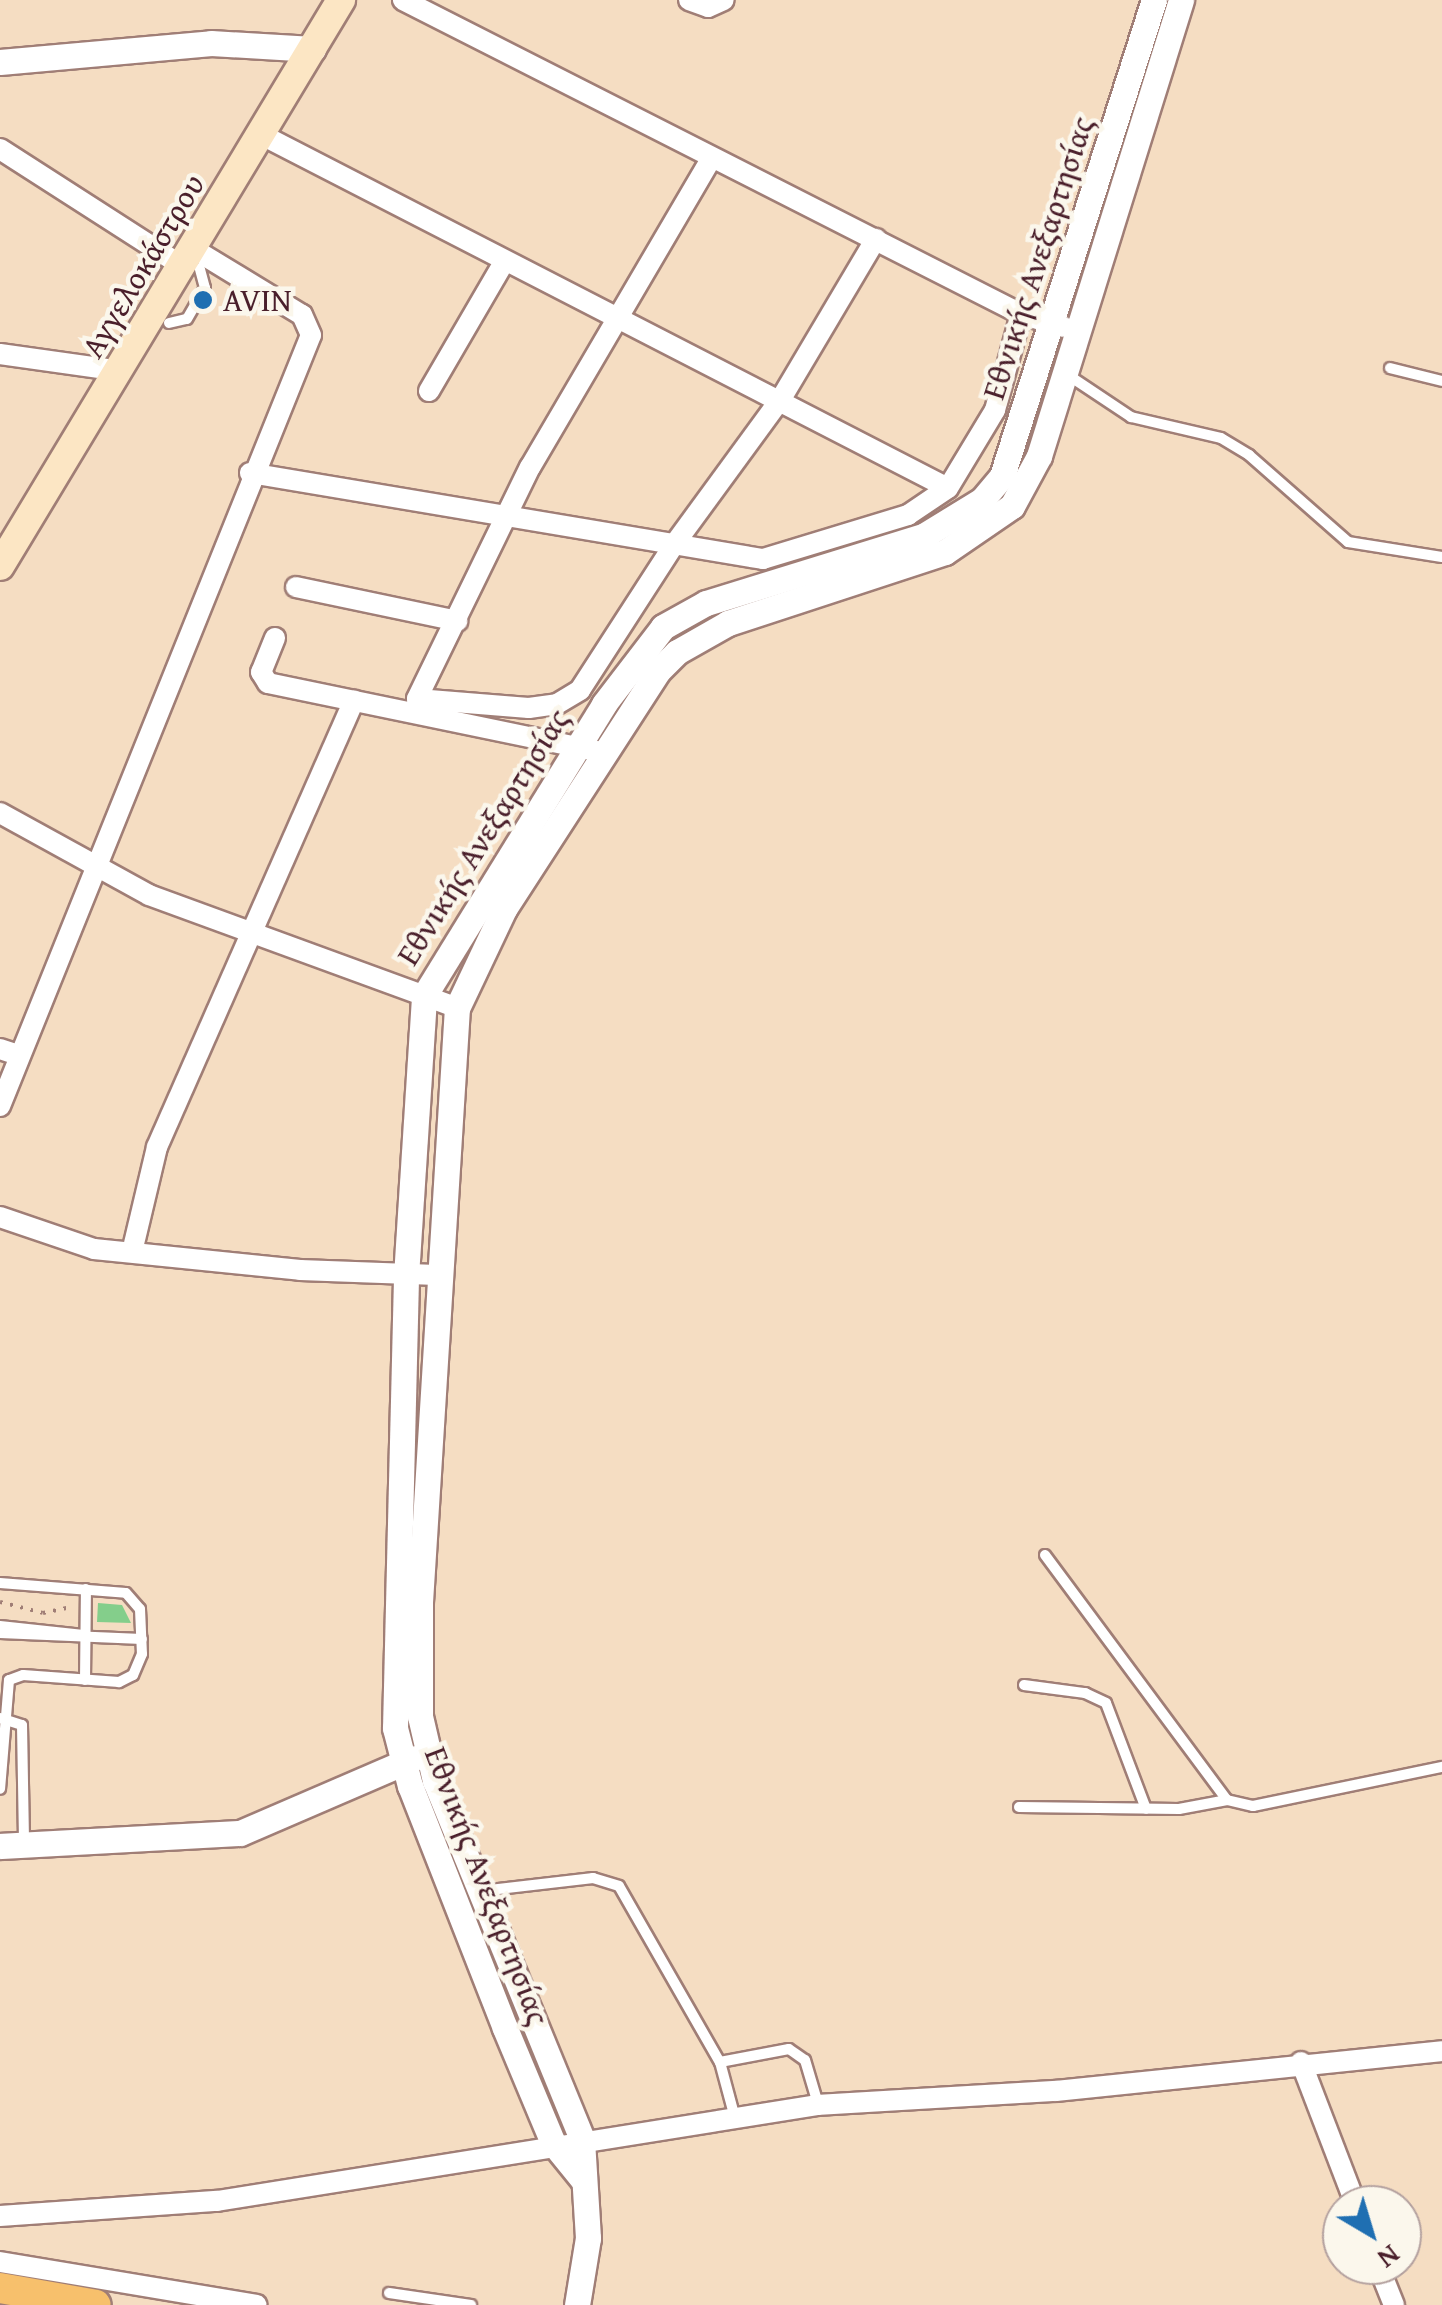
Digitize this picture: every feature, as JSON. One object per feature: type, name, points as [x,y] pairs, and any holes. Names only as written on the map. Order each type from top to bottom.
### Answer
[{"type":"main road","name":"Αγγελοκάστρου","points":[[0,566],[120,371],[193,262],[341,0]]},
{"type":"main road","points":[[0,2288],[96,2305]]},
{"type":"street","points":[[404,0],[1021,314],[1074,329]]},
{"type":"street","points":[[690,0],[708,8],[724,0]]},
{"type":"street","name":"Εθνικής Ανεξαρτησίας","points":[[582,2180],[553,2143],[392,1696],[406,1276],[424,996],[576,747],[648,642],[682,614],[925,534],[982,500],[1002,476],[1154,0]]},
{"type":"street","name":"Εθνικής Ανεξαρτησίας","points":[[577,2305],[588,2238],[582,2139],[481,1891],[414,1758],[437,1276],[458,1008],[504,910],[658,670],[698,638],[945,552],[991,526],[1028,483],[1181,0]]},
{"type":"street","points":[[0,62],[211,43],[312,50]]},
{"type":"street","points":[[262,135],[504,262],[782,397],[948,488]]},
{"type":"street","points":[[0,149],[193,262],[302,315],[311,328],[96,866],[10,1052],[0,1106]]},
{"type":"street","points":[[711,159],[506,514],[417,699],[502,708],[557,704],[580,690],[673,546],[782,397],[876,239]]},
{"type":"street","points":[[428,391],[504,262]]},
{"type":"street","points":[[250,474],[764,559],[908,515],[948,488],[995,410],[1021,314]]},
{"type":"street","points":[[0,354],[120,371]]},
{"type":"street","points":[[296,587],[456,620]]},
{"type":"street","points":[[276,638],[261,672],[264,681],[606,753]]},
{"type":"street","points":[[132,1252],[157,1147],[354,700]]},
{"type":"street","points":[[0,813],[149,895],[458,1008]]},
{"type":"street","points":[[0,1217],[68,1243],[132,1252],[437,1276]]},
{"type":"street","points":[[12,1844],[240,1833],[414,1758]]},
{"type":"street","points":[[0,2216],[217,2201],[553,2143],[818,2106],[1056,2091],[1301,2062],[1442,2051]]},
{"type":"street","points":[[1301,2062],[1348,2185]]},
{"type":"street","points":[[0,2262],[256,2305]]},
{"type":"lane","points":[[169,323],[187,319],[206,288],[193,262]]},
{"type":"lane","points":[[1390,368],[1442,382]]},
{"type":"lane","points":[[1063,370],[1130,417],[1221,438],[1249,454],[1348,542],[1442,557]]},
{"type":"lane","points":[[1045,1555],[1226,1800]]},
{"type":"lane","points":[[0,1584],[132,1596],[140,1609],[142,1639],[133,1675],[119,1682],[13,1678],[4,1689],[0,1789]]},
{"type":"lane","points":[[84,1680],[86,1589]]},
{"type":"lane","points":[[0,1626],[85,1636]]},
{"type":"lane","points":[[0,1633],[142,1639]]},
{"type":"lane","points":[[1024,1685],[1085,1692],[1106,1703],[1146,1809]]},
{"type":"lane","points":[[1,1718],[22,1725],[12,1844]]},
{"type":"lane","points":[[1020,1808],[1146,1809],[1226,1800],[1253,1806],[1442,1767]]},
{"type":"lane","points":[[481,1891],[594,1878],[619,1886],[720,2062],[736,2118]]},
{"type":"lane","points":[[720,2062],[789,2049],[804,2060],[818,2106]]},
{"type":"lane","points":[[389,2292],[471,2305]]},
{"type":"path","points":[[0,1602],[43,1613],[86,1608]]},
{"type":"green space","points":[[98,1603],[122,1605],[131,1623],[97,1622]]},
{"type":"place","name":"AVIN","points":[[203,300]]}]
